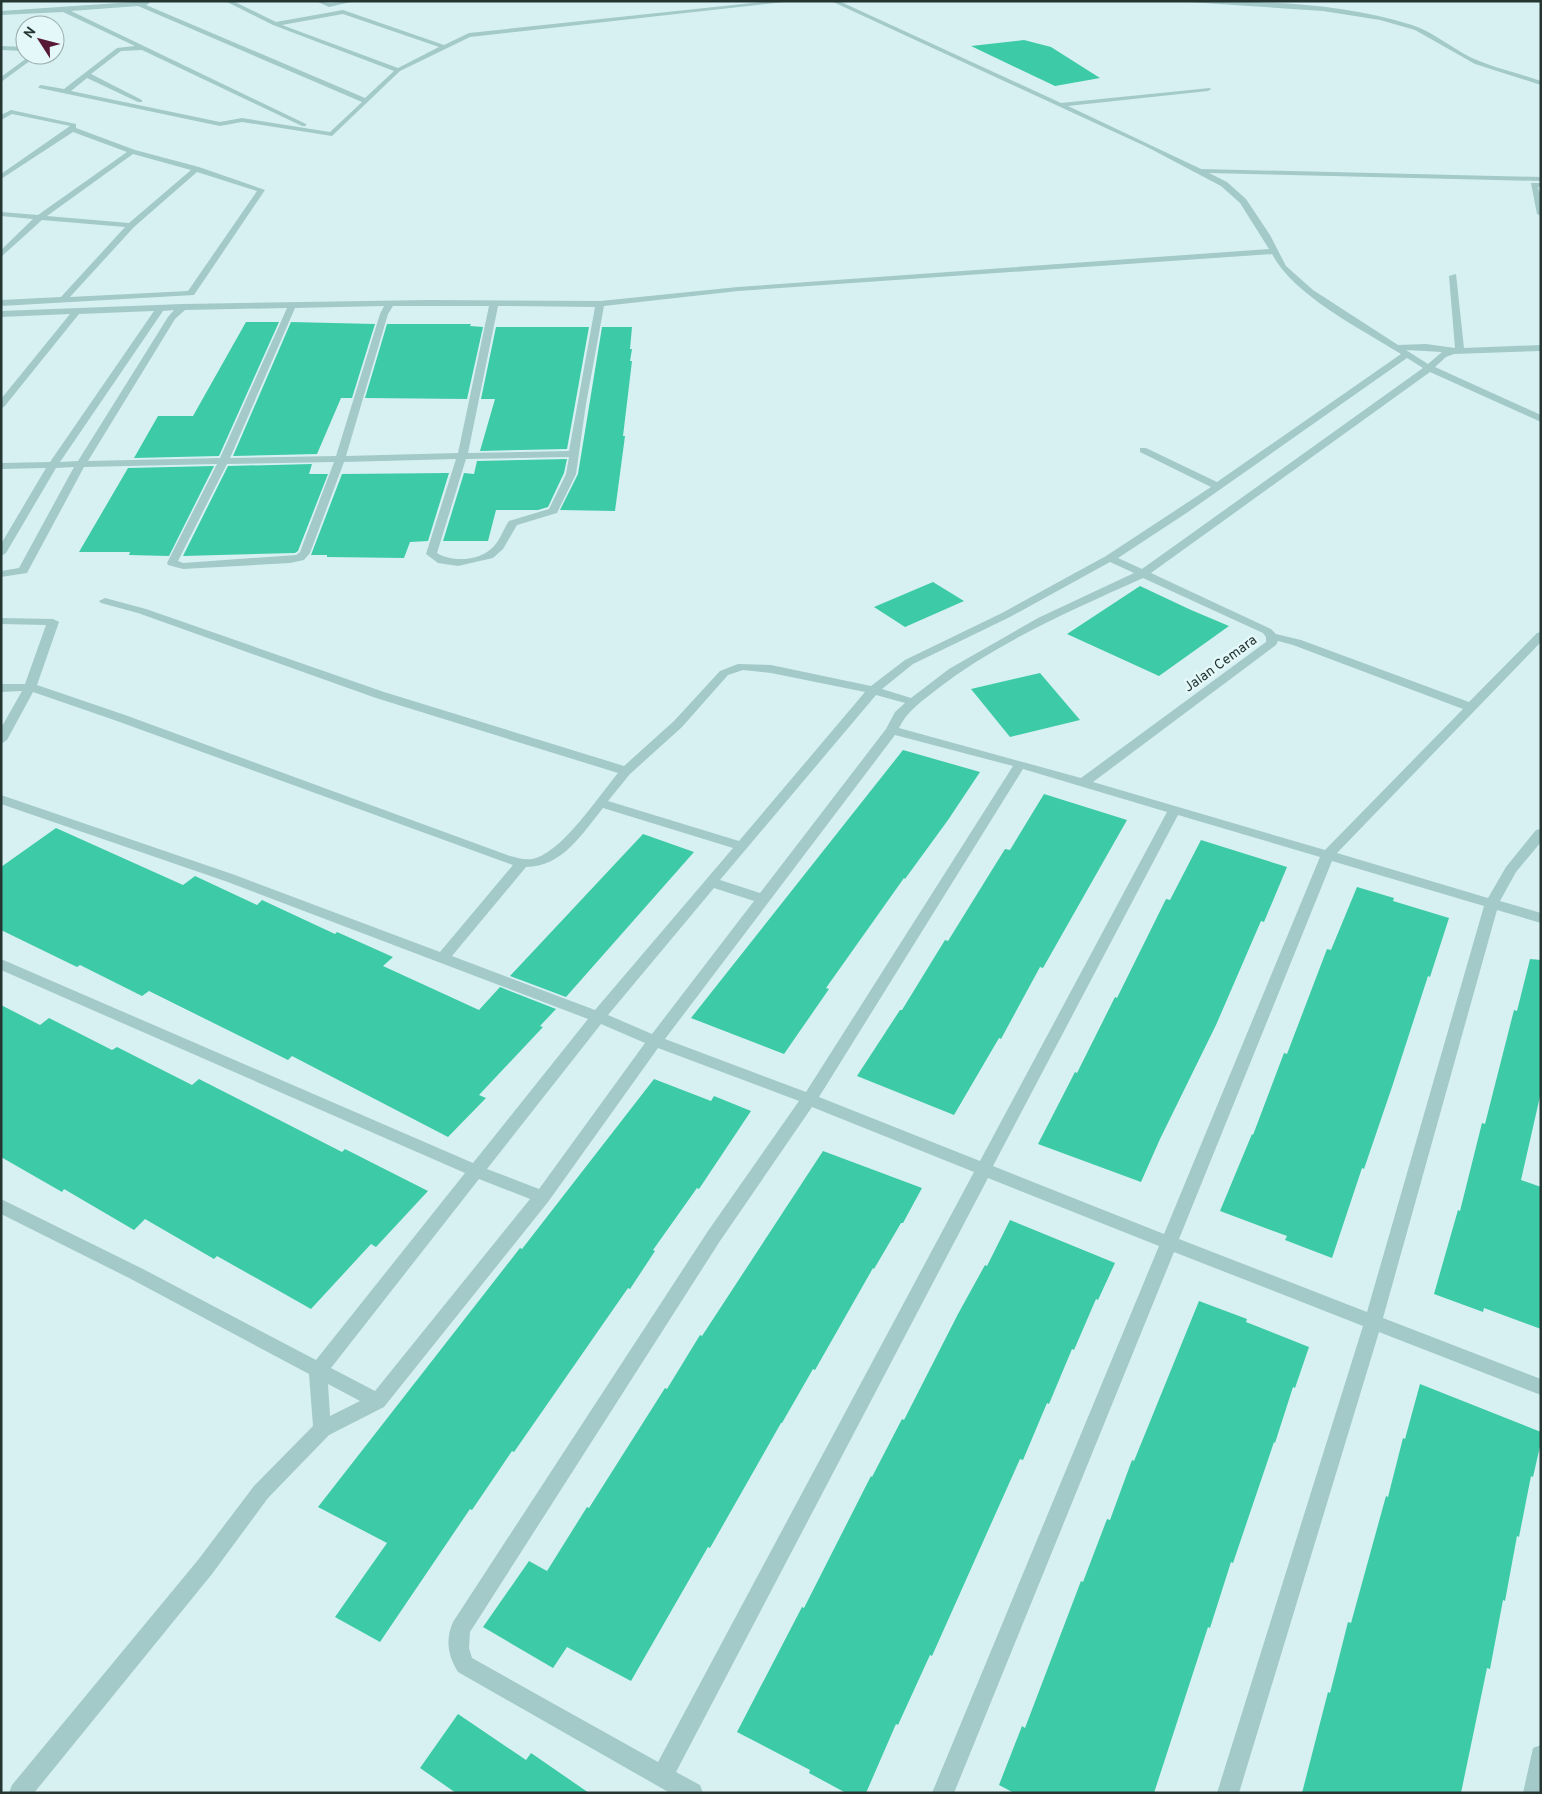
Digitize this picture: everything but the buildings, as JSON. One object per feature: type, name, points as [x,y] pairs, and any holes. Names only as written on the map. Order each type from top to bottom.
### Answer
[{"type":"street","points":[[1,13],[64,10],[155,1]]},
{"type":"street","points":[[228,1],[275,24],[398,70]]},
{"type":"street","points":[[319,1],[329,5],[352,1]]},
{"type":"street","points":[[41,87],[220,124],[242,120],[332,134],[398,70],[469,35],[790,1]]},
{"type":"street","points":[[834,1],[1060,105],[1224,184],[1243,201],[1283,267],[1310,292],[1429,368],[1541,419]]},
{"type":"street","points":[[1176,1],[1298,7],[1352,12],[1385,19],[1430,34],[1452,50],[1470,59],[1541,83]]},
{"type":"street","points":[[139,4],[366,101]]},
{"type":"street","points":[[64,10],[319,132]]},
{"type":"street","points":[[275,24],[343,12],[444,47]]},
{"type":"street","points":[[1,48],[15,49]]},
{"type":"street","points":[[65,92],[119,49],[142,48]]},
{"type":"street","points":[[1,80],[21,65]]},
{"type":"street","points":[[87,75],[159,110]]},
{"type":"street","points":[[1060,105],[1208,89]]},
{"type":"street","points":[[1,118],[11,112],[74,125],[72,130],[1,178]]},
{"type":"street","points":[[1,303],[191,293],[261,190],[196,169],[132,152],[72,130]]},
{"type":"street","points":[[1,255],[41,216],[132,152]]},
{"type":"street","points":[[63,300],[131,225],[196,169]]},
{"type":"street","points":[[1200,171],[1541,179]]},
{"type":"street","points":[[1541,185],[1534,185],[1541,214]]},
{"type":"street","points":[[1,214],[131,225]]},
{"type":"street","points":[[1,314],[182,307],[390,304],[600,304],[738,289],[1013,271],[1274,250]]},
{"type":"street","points":[[1453,276],[1456,351]]},
{"type":"street","points":[[1,405],[92,298]]},
{"type":"street","points":[[44,312],[53,300]]},
{"type":"street","points":[[292,306],[224,461],[172,563],[183,566],[290,560],[300,558],[305,554],[340,459],[384,314],[390,304]]},
{"type":"street","points":[[494,304],[462,457],[431,554],[442,561],[458,563],[489,556],[499,547],[513,523],[553,511],[571,474],[600,304]]},
{"type":"street","points":[[1,574],[23,571],[81,464],[172,317],[182,307]]},
{"type":"street","points":[[1,553],[53,465],[160,308]]},
{"type":"street","points":[[322,1429],[318,1371],[598,1017],[873,690],[909,662],[1006,615],[1110,558],[1184,510],[1403,350],[1426,347],[1456,351],[1541,348]]},
{"type":"street","points":[[20,1793],[205,1566],[261,1492],[322,1429],[378,1401],[542,1197],[655,1041],[892,730],[899,715],[912,702],[953,671],[996,646],[1042,620],[1142,574],[1429,368],[1443,355],[1456,351]]},
{"type":"street","points":[[109,383],[131,384]]},
{"type":"street","points":[[1143,450],[1217,486]]},
{"type":"street","points":[[1,466],[574,454]]},
{"type":"street","name":"Jalan Cemara","points":[[1083,783],[1272,643],[1272,636],[1260,627],[1110,558]]},
{"type":"street","points":[[105,601],[142,611],[380,695],[626,771]]},
{"type":"street","points":[[1,620],[53,622],[30,687],[1,740]]},
{"type":"street","points":[[943,1793],[1328,855],[1541,634]]},
{"type":"street","points":[[1272,636],[1297,642],[1470,707]]},
{"type":"street","points":[[1,688],[30,687],[121,718],[507,860],[522,863],[536,863],[552,856],[566,846],[626,771],[678,724],[724,673],[742,666],[772,669],[873,690],[912,702]]},
{"type":"street","points":[[892,730],[1020,764],[1541,918]]},
{"type":"street","points":[[692,1793],[465,1665],[458,1656],[457,1649],[460,1629],[714,1236],[809,1099],[1020,764]]},
{"type":"street","points":[[1,799],[230,878],[598,1017],[655,1041],[809,1099],[1170,1243],[1541,1387]]},
{"type":"street","points":[[600,803],[742,846]]},
{"type":"street","points":[[662,1776],[1174,810]]},
{"type":"street","points":[[1228,1793],[1373,1322],[1492,903],[1511,870],[1541,833]]},
{"type":"street","points":[[443,958],[522,863]]},
{"type":"street","points":[[711,882],[763,899]]},
{"type":"street","points":[[1,964],[476,1171],[542,1197]]},
{"type":"street","points":[[1,1206],[136,1274],[378,1401]]},
{"type":"street","points":[[1534,1793],[1541,1756]]}]
